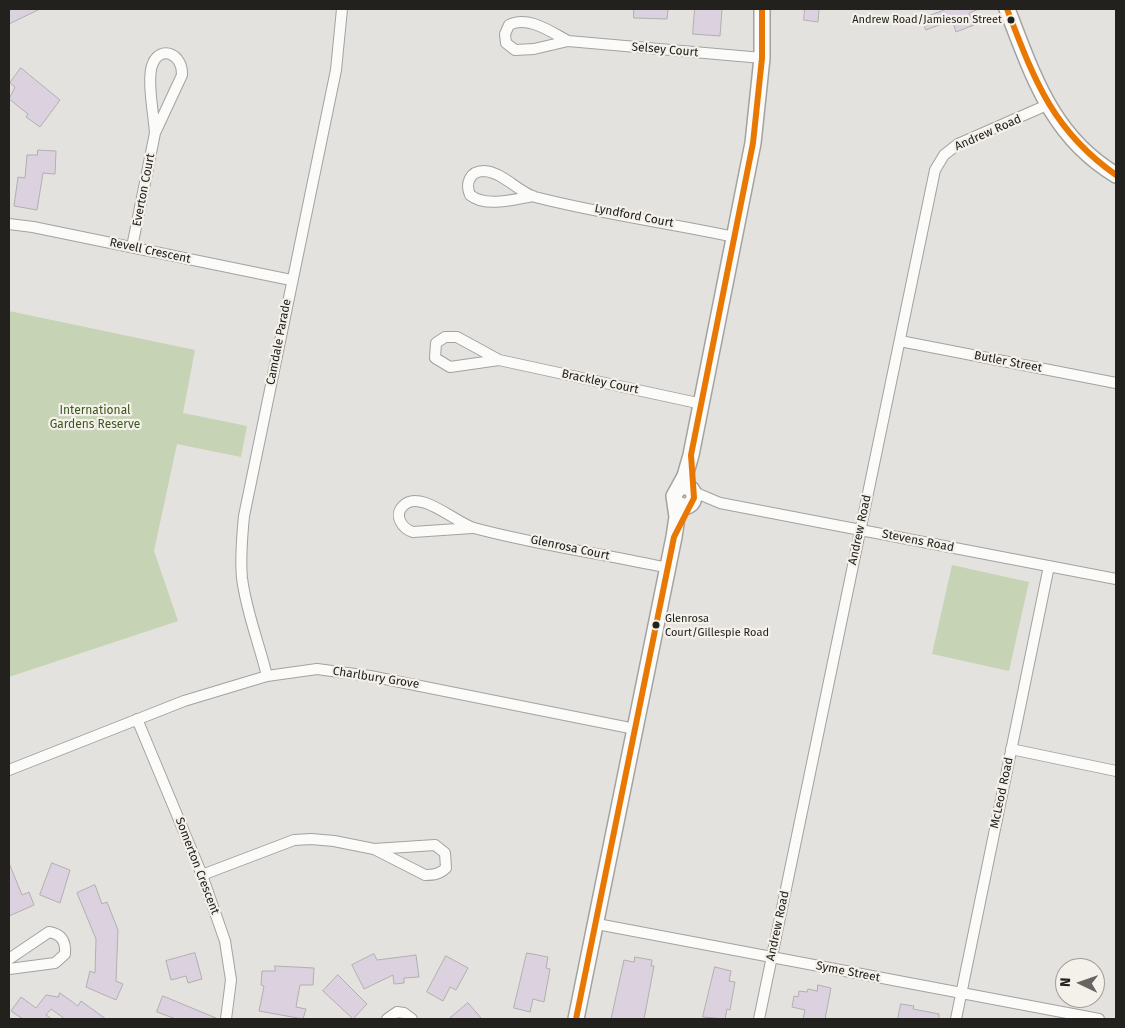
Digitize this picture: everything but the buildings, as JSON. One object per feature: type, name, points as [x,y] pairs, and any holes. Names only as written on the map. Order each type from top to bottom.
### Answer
[{"type":"street","name":"Camdale Parade","points":[[267,676],[246,603],[241,550],[244,516],[254,458],[336,70],[342,9]]},
{"type":"street","points":[[576,1019],[597,924],[674,537],[687,497],[691,455],[753,143],[762,58],[762,9]]},
{"type":"street","points":[[1006,9],[1047,105],[1058,123],[1081,149],[1116,175]]},
{"type":"street","name":"Selsey Court","points":[[568,41],[541,27],[523,22],[509,25],[505,34],[506,43],[509,47],[522,51],[568,41],[762,58]]},
{"type":"street","name":"Everton Court","points":[[132,247],[155,133],[182,75],[182,64],[178,58],[172,55],[157,57],[151,69],[155,133]]},
{"type":"street","name":"Andrew Road","points":[[759,1019],[859,530],[900,341],[930,187],[938,163],[944,155],[958,144],[1047,105]]},
{"type":"street","name":"Lyndford Court","points":[[533,196],[484,201],[475,199],[470,195],[468,184],[470,177],[476,172],[489,172],[533,196],[735,237]]},
{"type":"street","name":"Revell Crescent","points":[[9,224],[33,226],[291,280]]},
{"type":"street","name":"Brackley Court","points":[[498,360],[450,368],[436,358],[434,348],[436,343],[445,337],[457,337],[498,360],[702,404]]},
{"type":"street","name":"Butler Street","points":[[900,341],[1116,383]]},
{"type":"street","name":"Stevens Road","points":[[687,497],[1116,579]]},
{"type":"street","name":"Glenrosa Court","points":[[472,528],[423,502],[408,502],[401,508],[399,515],[402,525],[406,530],[413,532],[472,528],[668,568]]},
{"type":"street","name":"McLeod Road","points":[[956,1019],[1049,566]]},
{"type":"street","name":"Charlbury Grove","points":[[9,770],[184,701],[267,676],[317,670],[355,673],[636,729]]},
{"type":"street","name":"Somerton Crescent","points":[[137,719],[202,875],[225,941],[230,961],[230,1000],[226,1019]]},
{"type":"street","points":[[1011,749],[1116,770]]},
{"type":"street","points":[[202,875],[294,840],[311,839],[334,841],[374,849],[425,874],[434,875],[446,868],[445,853],[435,845],[374,849]]},
{"type":"street","name":"Syme Street","points":[[597,924],[1099,1019]]},
{"type":"street","points":[[9,959],[49,932],[57,933],[63,939],[66,947],[65,954],[54,963],[9,969]]},
{"type":"street","points":[[387,1019],[397,1012],[404,1013],[412,1019]]},
{"type":"green space","name":"International Gardens Reserve","points":[[9,311],[195,350],[183,413],[247,426],[241,457],[177,444],[154,551],[178,621],[9,677]]},
{"type":"green space","points":[[952,565],[1029,582],[1009,671],[932,654]]},
{"type":"transit line","points":[[576,1019],[674,537],[694,498],[691,455],[753,143],[762,58],[762,9]]},
{"type":"transit line","points":[[1007,9],[1036,80],[1061,121],[1094,158],[1116,175]]},
{"type":"place","name":"Andrew Road/Jamieson Street","points":[[1011,20]]},
{"type":"place","name":"Glenrosa Court/Gillespie Road","points":[[656,625]]}]
